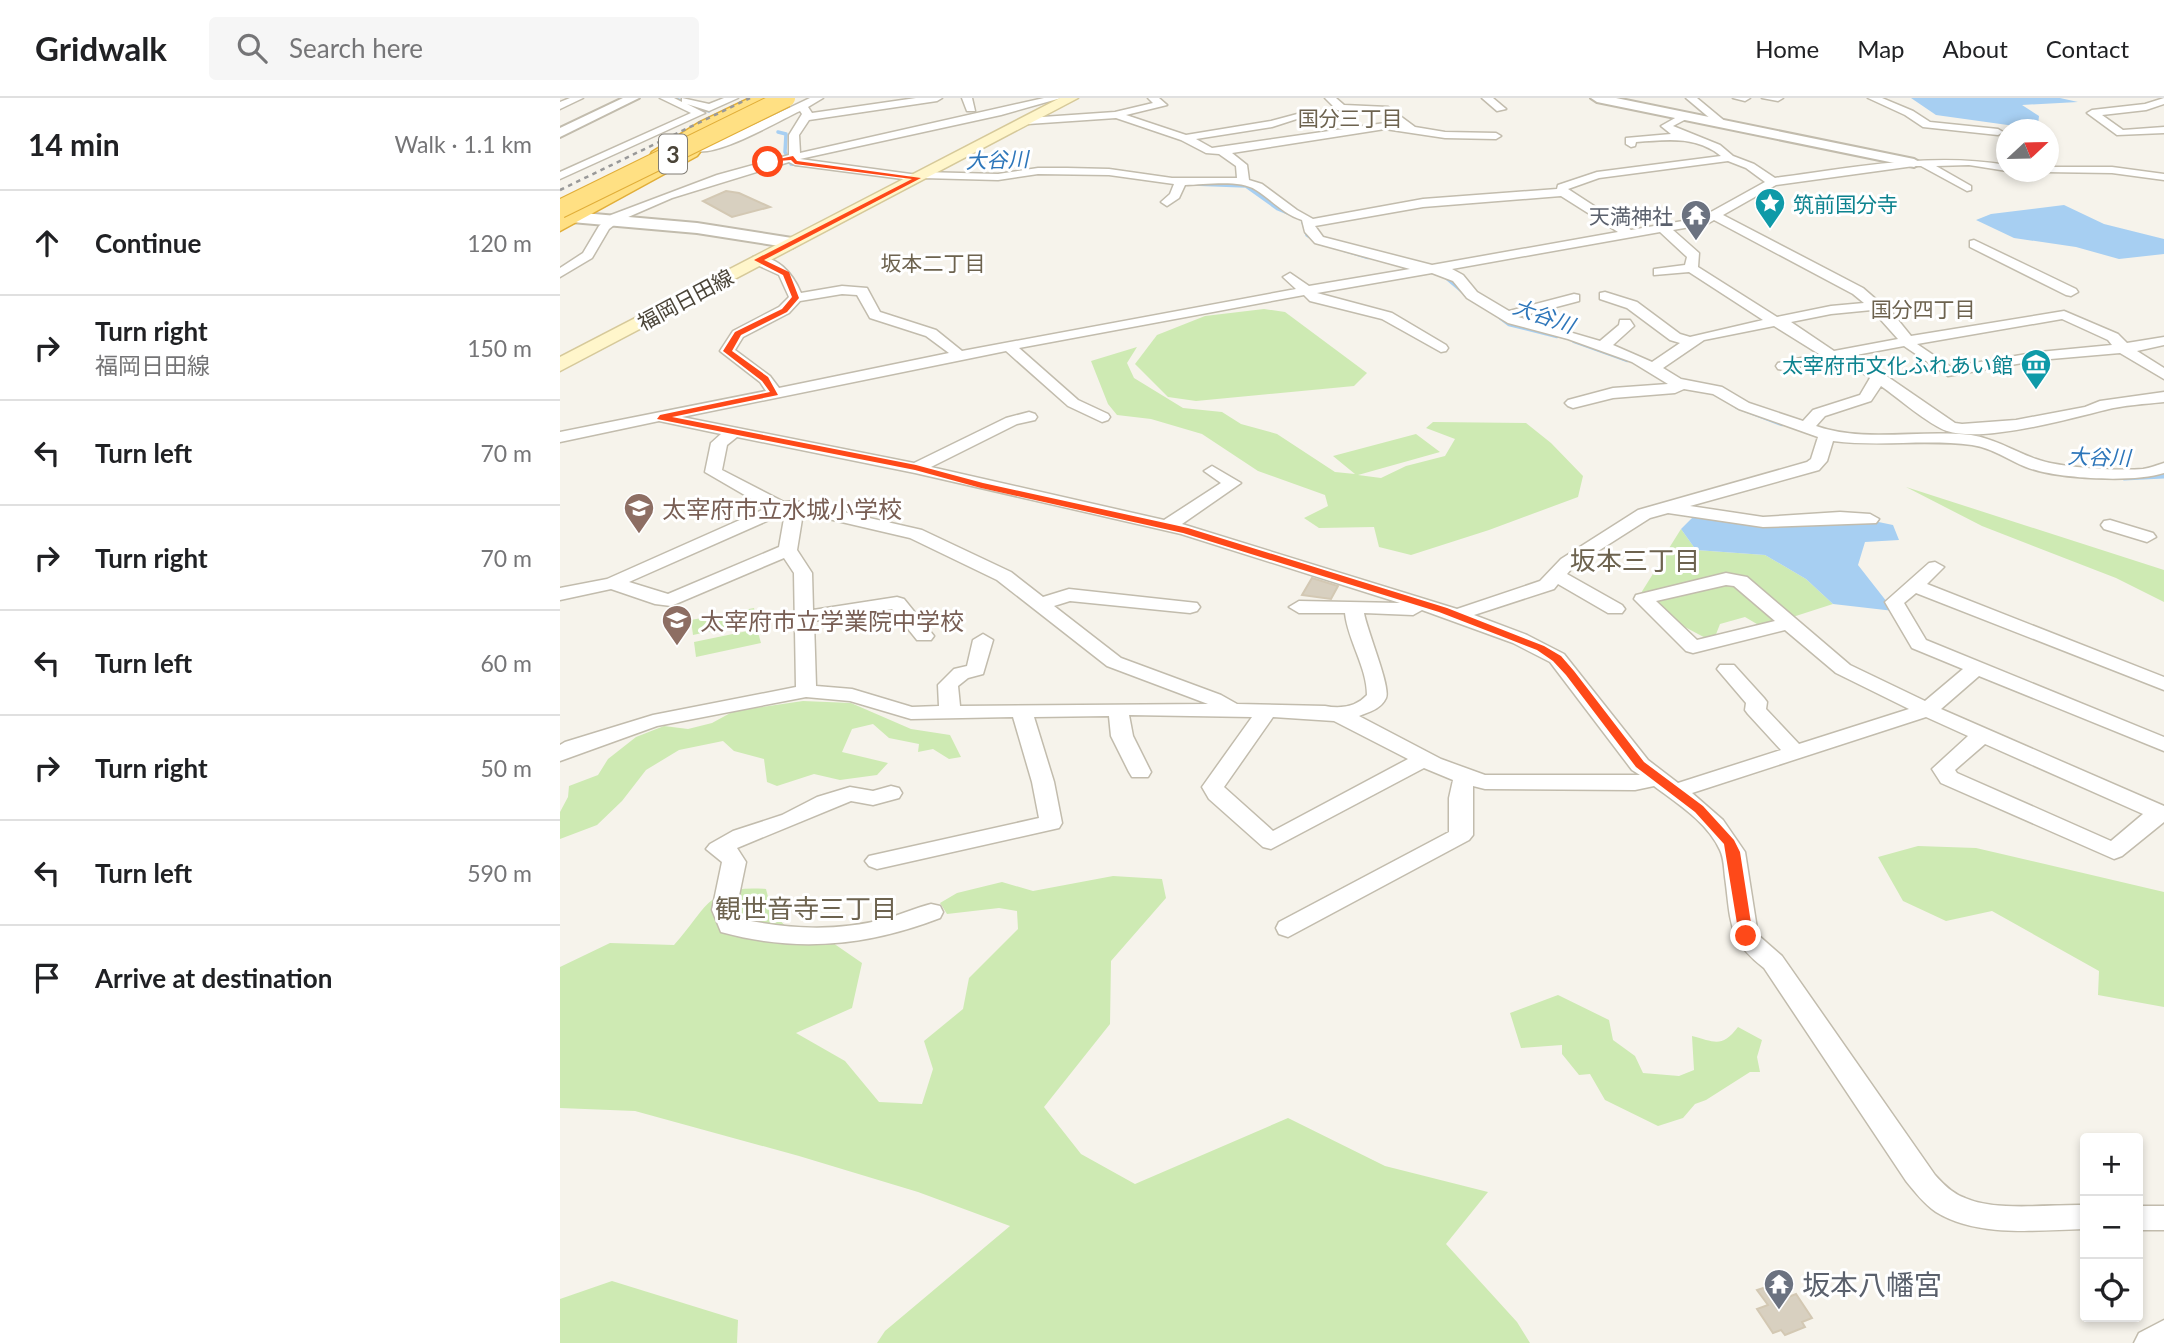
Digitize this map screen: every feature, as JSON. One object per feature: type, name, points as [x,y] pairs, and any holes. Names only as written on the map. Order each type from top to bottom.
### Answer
[{"type":"highway","name":"3","points":[[563,214],[697,131],[763,98]]},
{"type":"highway","name":"3","points":[[563,214],[774,98]]},
{"type":"highway","name":"3","points":[[563,214],[800,103]]},
{"type":"highway","name":"3","points":[[563,214],[733,130],[800,103]]},
{"type":"main road","name":"福岡日田線","points":[[560,365],[1071,98]]},
{"type":"street","points":[[560,106],[578,98]]},
{"type":"street","points":[[560,133],[633,98]]},
{"type":"street","points":[[560,176],[699,113],[664,98]]},
{"type":"street","points":[[683,98],[709,108],[733,98]]},
{"type":"street","points":[[696,149],[713,148],[752,132],[800,103],[818,98]]},
{"type":"street","points":[[800,103],[937,98]]},
{"type":"street","points":[[967,98],[971,109]]},
{"type":"street","points":[[560,273],[590,253],[612,219],[728,173],[985,117],[1056,98]]},
{"type":"street","points":[[1028,121],[1117,115],[1128,110],[1162,105],[1153,98]]},
{"type":"street","points":[[1330,98],[1341,108],[1384,109],[1413,129]]},
{"type":"street","points":[[1487,98],[1501,109]]},
{"type":"street","points":[[1602,98],[1919,163],[1967,188]]},
{"type":"street","points":[[1691,98],[1722,123]]},
{"type":"street","points":[[1738,98],[1745,98]]},
{"type":"street","points":[[1767,98],[1778,98]]},
{"type":"street","points":[[1873,98],[1909,113],[1927,125],[1950,127],[1983,145],[1996,139]]},
{"type":"street","points":[[2164,101],[2146,107],[2092,113],[2121,132],[2164,130]]},
{"type":"street","points":[[800,103],[794,135],[795,162],[921,177],[998,177],[1068,166],[1181,181],[1243,182],[1258,186],[1293,213],[1303,215],[1310,223],[1314,237],[1326,243],[1453,274],[1472,295],[1522,323],[1573,336],[1655,367],[1665,378],[1717,390],[1744,406],[1827,435],[1866,440],[1966,434],[2089,411],[2100,406],[2164,397]]},
{"type":"street","points":[[1117,115],[1185,138],[1210,151],[1380,126],[1445,135],[1496,136]]},
{"type":"street","points":[[1185,138],[1272,124],[1301,116]]},
{"type":"street","points":[[1684,116],[1666,126],[1723,151],[1729,158],[1750,166],[1773,182]]},
{"type":"street","points":[[733,130],[752,132]]},
{"type":"street","points":[[2150,131],[2164,139]]},
{"type":"street","points":[[1673,177],[1651,169],[1634,157],[1630,140],[1684,136]]},
{"type":"street","points":[[1978,147],[1991,165]]},
{"type":"street","points":[[1222,151],[1241,165],[1243,182]]},
{"type":"street","points":[[1563,192],[1562,187],[1593,176],[1729,158]]},
{"type":"street","points":[[560,437],[1009,346],[1663,228],[1708,217],[1773,182],[1919,163],[1964,162],[1996,166]]},
{"type":"street","points":[[1578,165],[1593,176]]},
{"type":"street","points":[[2059,170],[2112,170],[2163,178]]},
{"type":"street","points":[[1167,202],[1175,196],[1181,181]]},
{"type":"street","points":[[1310,223],[1415,204],[1563,192],[1629,234]]},
{"type":"street","points":[[563,214],[697,228],[792,243]]},
{"type":"street","points":[[1708,217],[1728,222],[1853,288],[1889,318],[1906,342],[1948,372],[2039,356],[2164,341]]},
{"type":"street","points":[[1663,228],[1694,257],[1691,268]]},
{"type":"street","points":[[1974,244],[2071,292]]},
{"type":"street","points":[[758,260],[786,274],[796,298]]},
{"type":"street","points":[[1659,272],[1691,268],[1878,377],[1950,427],[2045,468],[2118,474],[2146,474],[2164,468]]},
{"type":"street","points":[[1290,276],[1305,291],[1329,302],[1387,316],[1441,348]]},
{"type":"street","points":[[775,393],[765,379],[727,351],[738,334],[784,310],[796,298],[842,290],[862,291],[875,315],[933,333],[945,340],[959,356]]},
{"type":"street","points":[[1605,296],[1632,305],[1675,337],[1692,342]]},
{"type":"street","points":[[1507,316],[1576,298]]},
{"type":"street","points":[[1655,367],[1699,337],[1831,310],[1875,306]]},
{"type":"street","points":[[1783,366],[2064,315],[2109,334],[2123,348],[2164,375]]},
{"type":"street","points":[[1602,347],[1623,331],[1627,326],[1625,323]]},
{"type":"street","points":[[1009,346],[1073,403],[1102,416]]},
{"type":"street","points":[[1806,427],[1819,413],[1866,398],[1878,377]]},
{"type":"street","points":[[1573,403],[1613,393],[1675,388],[1682,384]]},
{"type":"street","points":[[660,417],[916,468],[1167,526],[1450,612],[1541,648],[1557,658],[1640,765],[1655,779],[1699,809],[1729,843],[1733,852],[1746,936],[1754,948],[1773,962],[1916,1172],[1935,1194],[1954,1208],[1975,1215],[2080,1217]]},
{"type":"street","points":[[916,468],[1012,422],[1029,417]]},
{"type":"street","points":[[732,433],[719,443],[713,471],[788,507],[916,534],[1004,576],[1114,662],[1214,699],[1232,709]]},
{"type":"street","points":[[1299,607],[1450,612],[1535,591],[1547,585],[1567,563],[1644,514],[1753,481],[1806,469],[1819,461],[1827,435]]},
{"type":"street","points":[[1167,526],[1233,483],[1212,471]]},
{"type":"street","points":[[788,507],[788,550],[803,573],[806,691]]},
{"type":"street","points":[[560,594],[612,583],[788,507]]},
{"type":"street","points":[[1662,508],[1763,522],[1840,517],[1870,519]]},
{"type":"street","points":[[2110,525],[2147,537]]},
{"type":"street","points":[[612,583],[662,600],[671,600],[788,550]]},
{"type":"street","points":[[1935,567],[1894,602],[1920,644],[2164,745]]},
{"type":"street","points":[[1556,576],[1615,608]]},
{"type":"street","points":[[1789,623],[1693,647],[1643,599],[1726,579],[1740,581],[1843,669],[1982,735],[2161,813],[2114,851],[1948,778],[1943,769],[1982,735]]},
{"type":"street","points":[[1913,585],[2164,684]]},
{"type":"street","points":[[1041,604],[1069,595],[1190,607]]},
{"type":"street","points":[[805,617],[897,603],[924,636]]},
{"type":"street","points":[[1342,715],[1370,704],[1377,696],[1377,685],[1357,631],[1354,607]]},
{"type":"street","points":[[950,712],[948,685],[961,673],[976,670],[983,640]]},
{"type":"street","points":[[1676,792],[1927,710],[1976,668]]},
{"type":"street","points":[[1727,669],[1757,702],[1755,710],[1796,753]]},
{"type":"street","points":[[560,754],[573,747],[653,721],[806,691],[852,695],[911,713],[1232,709],[1342,715],[1423,760],[1464,778],[1504,783],[1635,783],[1655,779]]},
{"type":"street","points":[[1118,709],[1122,736],[1140,772]]},
{"type":"street","points":[[1267,710],[1239,754],[1213,787],[1216,794],[1271,842],[1423,760]]},
{"type":"street","points":[[877,861],[1051,823],[1043,782],[1022,711]]},
{"type":"street","points":[[1288,928],[1461,835],[1460,798],[1464,778]]},
{"type":"street","points":[[891,793],[873,798],[850,794],[825,802],[790,820],[741,836],[718,849],[732,855],[734,862],[724,910],[730,926],[790,937],[823,938],[904,923],[931,912]]},
{"type":"street","points":[[2143,1218],[2164,1218]]},
{"type":"street","points":[[2150,1343],[2164,1334]]},
{"type":"green space","points":[[1264,309],[1285,312],[1367,373],[1354,386],[1196,401],[1168,397],[1135,364],[1157,335],[1205,316]]},
{"type":"green space","points":[[1137,347],[1127,363],[1134,378],[1183,408],[1222,412],[1241,424],[1277,434],[1335,472],[1355,474],[1333,456],[1416,434],[1440,452],[1358,475],[1381,478],[1406,466],[1445,456],[1455,439],[1426,428],[1433,422],[1526,423],[1551,443],[1583,476],[1578,497],[1411,555],[1379,547],[1374,527],[1319,528],[1304,518],[1328,506],[1325,495],[1258,471],[1202,434],[1151,419],[1117,415],[1108,404],[1091,361]]},
{"type":"green space","points":[[1906,487],[2164,570],[2164,602],[2116,578],[1982,526]]},
{"type":"green space","points":[[1681,529],[1696,550],[1765,555],[1806,579],[1833,604],[1762,627],[1745,617],[1720,624],[1713,642],[1636,601]]},
{"type":"green space","points":[[754,608],[757,621],[693,635],[691,620]]},
{"type":"green space","points":[[757,629],[761,643],[696,657],[694,642]]},
{"type":"green space","points":[[803,701],[851,703],[911,729],[950,735],[961,757],[949,759],[933,749],[918,752],[919,744],[889,738],[873,724],[852,729],[842,752],[888,763],[877,775],[840,780],[814,774],[777,786],[767,782],[764,759],[734,751],[723,741],[679,750],[646,770],[622,801],[597,825],[560,839],[560,812],[568,797],[569,786],[598,775],[608,759],[636,737],[664,726],[688,729],[712,723],[734,711]]},
{"type":"green space","points":[[1918,846],[1976,848],[2164,892],[2164,1007],[2098,995],[2099,971],[1992,911],[1946,921],[1903,901],[1878,857]]},
{"type":"green space","points":[[1113,876],[1162,879],[1166,898],[1111,961],[1110,1024],[1044,1107],[1081,1154],[1135,1184],[1288,1118],[1385,1166],[1488,1192],[1446,1244],[1517,1322],[1530,1343],[877,1343],[885,1331],[1010,1226],[918,1192],[635,1111],[560,1108],[560,967],[610,943],[674,945],[711,901],[732,891],[747,889],[766,889],[772,912],[790,931],[820,934],[862,963],[852,1008],[796,1033],[845,1061],[879,1102],[922,1104],[933,1069],[924,1041],[963,1009],[969,978],[1018,929],[1017,911],[999,908],[947,914],[940,903],[957,893],[1002,882],[1033,891]]},
{"type":"green space","points":[[1558,995],[1609,1020],[1613,1040],[1635,1056],[1643,1073],[1679,1076],[1694,1070],[1692,1036],[1718,1042],[1727,1038],[1738,1027],[1762,1040],[1757,1057],[1760,1072],[1750,1072],[1695,1104],[1683,1118],[1658,1126],[1605,1100],[1590,1074],[1579,1075],[1562,1054],[1562,1045],[1521,1048],[1510,1013]]},
{"type":"green space","points":[[612,1281],[738,1320],[737,1343],[560,1343],[560,1299]]},
{"type":"water","points":[[1911,98],[2060,98],[2078,102],[2022,105],[2039,116],[2039,119],[1996,119],[1996,123],[1936,115]]},
{"type":"water","points":[[2064,205],[2104,224],[2164,239],[2164,254],[2119,259],[2076,247],[2014,238],[1976,220],[1991,214]]},
{"type":"water","points":[[1696,514],[1749,523],[1864,519],[1893,525],[1899,540],[1865,542],[1858,565],[1894,611],[1833,604],[1806,579],[1765,555],[1696,550],[1681,529]]},
{"type":"building","points":[[726,191],[739,193],[770,207],[732,217],[703,201]]},
{"type":"building","points":[[1312,578],[1338,586],[1331,599],[1302,595]]},
{"type":"building","name":"坂本八幡宮","points":[[1776,1284],[1786,1298],[1796,1294],[1812,1318],[1802,1322],[1805,1327],[1785,1335],[1781,1330],[1773,1333],[1757,1309],[1768,1305],[1757,1290]]},
{"type":"waterway","name":"大谷川","points":[[673,98],[709,111]]},
{"type":"waterway","name":"大谷川","points":[[778,132],[786,134],[785,152],[791,164],[801,165]]},
{"type":"waterway","name":"大谷川","points":[[1193,184],[1246,186],[1278,209],[1302,219],[1307,235],[1321,244]]},
{"type":"waterway","name":"大谷川","points":[[1345,250],[1368,257]]},
{"type":"waterway","name":"大谷川","points":[[1446,277],[1472,299]]},
{"type":"waterway","name":"大谷川","points":[[1501,318],[1509,324],[1557,336]]},
{"type":"waterway","name":"大谷川","points":[[1574,341],[1627,360]]},
{"type":"waterway","name":"大谷川","points":[[1737,407],[1782,424]]},
{"type":"waterway","name":"大谷川","points":[[2124,478],[2164,476]]},
{"type":"railway","points":[[560,190],[750,98]]},
{"type":"place","name":"筑前国分寺","points":[[1770,230]]},
{"type":"place","name":"天満神社","points":[[1696,242]]},
{"type":"place","name":"太宰府市文化ふれあい館","points":[[2036,391]]},
{"type":"place","name":"太宰府市立水城小学校","points":[[639,535]]},
{"type":"place","name":"太宰府市立学業院中学校","points":[[677,647]]},
{"type":"place","name":"坂本八幡宮","points":[[1779,1311]]},
{"type":"district","name":"国分三丁目","points":[[1350,117]]},
{"type":"district","name":"坂本二丁目","points":[[933,262]]},
{"type":"district","name":"国分四丁目","points":[[1923,308]]},
{"type":"district","name":"坂本三丁目","points":[[1635,560]]},
{"type":"district","name":"観世音寺三丁目","points":[[806,908]]},
{"type":"route","points":[[768,162],[793,158],[795,162],[850,167],[918,178],[758,260],[786,274],[796,298],[784,310],[738,334],[727,351],[765,379],[775,393],[660,417],[916,468],[1185,530],[1443,610],[1541,648],[1557,658],[1570,673],[1640,765],[1655,779],[1699,809],[1729,843],[1733,852],[1746,936]]}]
